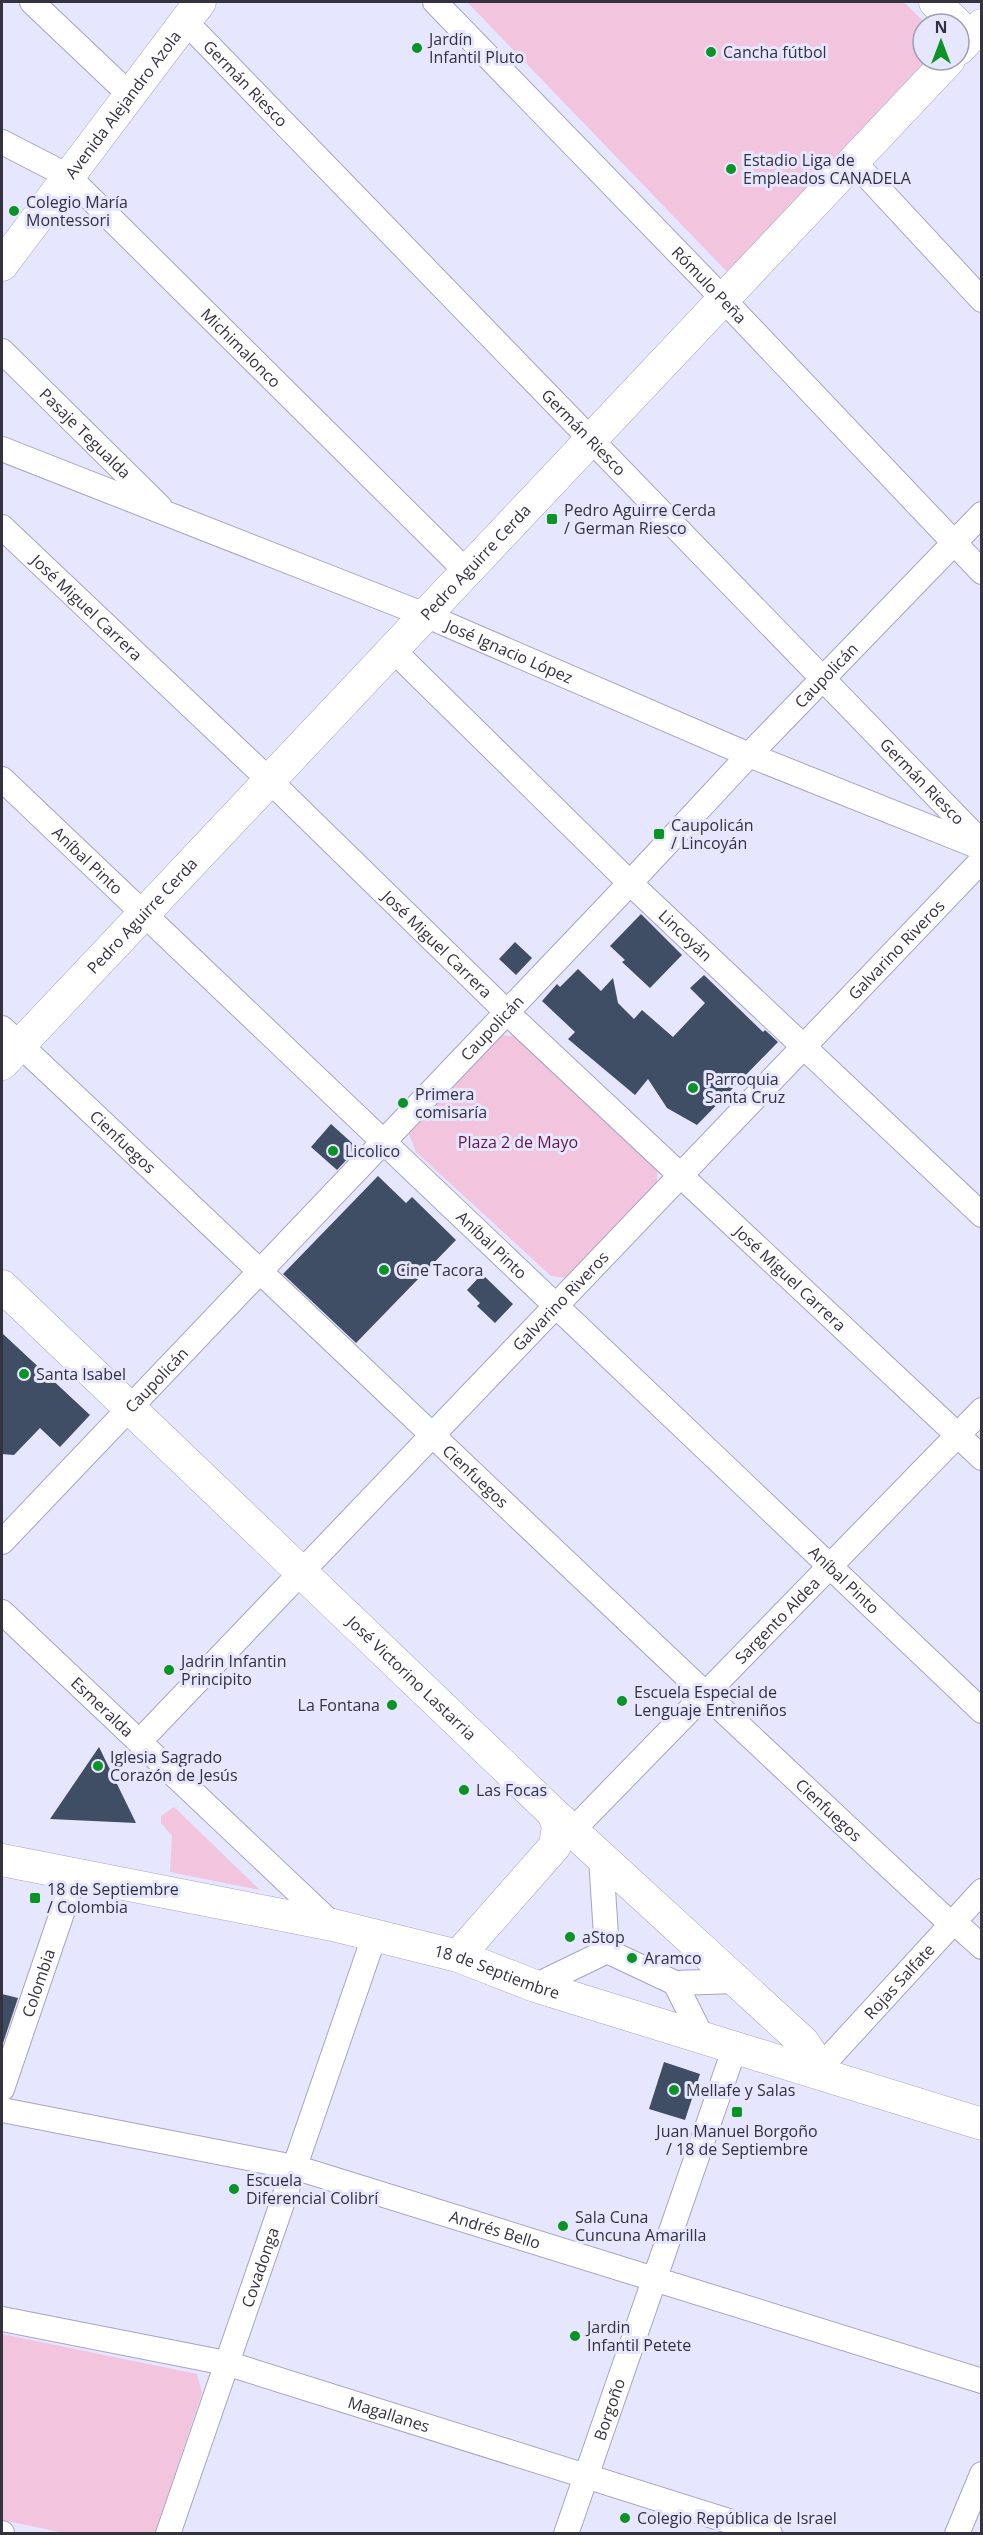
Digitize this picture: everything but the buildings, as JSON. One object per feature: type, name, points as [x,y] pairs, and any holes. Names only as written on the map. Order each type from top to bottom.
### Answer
[{"type":"main road","name":"Avenida Alejandro Azola","points":[[2,265],[193,11]]},
{"type":"main road","name":"Pedro Aguirre Cerda","points":[[8,1045],[143,914],[938,72]]},
{"type":"main road","name":"José Victorino Lastarria","points":[[2,1286],[562,1822],[803,2042],[813,2055],[816,2072]]},
{"type":"main road","points":[[458,1956],[555,1846],[558,1826],[562,1822]]},
{"type":"main road","name":"18 de Septiembre","points":[[2,1860],[333,1925],[458,1956],[535,1986],[701,2035],[981,2124]]},
{"type":"street","points":[[32,2],[130,95]]},
{"type":"street","name":"Rómulo Peña","points":[[435,2],[723,299],[981,572]]},
{"type":"street","name":"Germán Riesco","points":[[193,11],[591,439],[981,843]]},
{"type":"street","name":"Michimalonco","points":[[2,142],[68,176],[466,571]]},
{"type":"street","points":[[853,161],[981,300]]},
{"type":"street","name":"Pasaje Tegualda","points":[[2,351],[168,515]]},
{"type":"street","name":"José Ignacio López","points":[[2,449],[425,615],[749,755],[981,848]]},
{"type":"street","name":"Caupolicán","points":[[2,1542],[630,883],[749,755],[981,514]]},
{"type":"street","name":"José Miguel Carrera","points":[[2,527],[269,780],[507,1012],[981,1458]]},
{"type":"street","name":"Lincoyán","points":[[392,649],[630,883],[981,1215]]},
{"type":"street","name":"Aníbal Pinto","points":[[2,779],[981,1711]]},
{"type":"street","name":"Galvarino Riveros","points":[[139,1742],[981,860]]},
{"type":"street","name":"Cienfuegos","points":[[8,1045],[261,1271],[704,1695],[981,1947]]},
{"type":"street","name":"Sargento Aldea","points":[[562,1822],[704,1695],[981,1410]]},
{"type":"street","name":"Esmeralda","points":[[2,1612],[333,1925]]},
{"type":"street","points":[[601,1858],[607,1951]]},
{"type":"street","name":"Colombia","points":[[2,2089],[75,1875]]},
{"type":"street","name":"Rojas Salfate","points":[[816,2072],[981,1891]]},
{"type":"street","name":"Covadonga","points":[[168,2534],[375,1934]]},
{"type":"street","points":[[607,1951],[675,1983],[737,1981]]},
{"type":"street","points":[[535,1986],[607,1951]]},
{"type":"street","points":[[675,1983],[701,2035]]},
{"type":"street","name":"Borgoño","points":[[566,2534],[735,2047]]},
{"type":"street","name":"Andrés Bello","points":[[2,2110],[294,2167],[981,2381]]},
{"type":"street","name":"Magallanes","points":[[2,2319],[226,2363],[770,2534]]},
{"type":"street","points":[[957,2534],[981,2474]]},
{"type":"green space","name":"Estadio Liga de Empleados CANADELA","points":[[467,2],[904,2],[914,12],[911,12],[911,72],[927,72],[732,277]]},
{"type":"green space","name":"Plaza 2 de Mayo","points":[[502,1035],[520,1037],[657,1169],[657,1183],[566,1278],[551,1276],[416,1152],[408,1132]]},
{"type":"green space","points":[[174,1807],[260,1890],[170,1872],[172,1836],[161,1823],[161,1816]]},
{"type":"green space","points":[[2,2334],[197,2374],[202,2393],[155,2533],[64,2533],[2,2520]]},
{"type":"place","name":"Jardín Infantil Pluto","points":[[417,48]]},
{"type":"place","name":"Cancha fútbol","points":[[711,52]]},
{"type":"place","name":"Estadio Liga de Empleados CANADELA","points":[[731,169]]},
{"type":"place","name":"Colegio María Montessori","points":[[14,211]]},
{"type":"place","name":"Pedro Aguirre Cerda / German Riesco","points":[[552,519]]},
{"type":"place","name":"Caupolicán / Lincoyán","points":[[659,834]]},
{"type":"place","name":"Parroquia Santa Cruz","points":[[693,1088]]},
{"type":"place","name":"Primera comisaría","points":[[403,1103]]},
{"type":"place","name":"Licolico","points":[[333,1151]]},
{"type":"place","name":"Cine Tacora","points":[[384,1270]]},
{"type":"place","name":"Santa Isabel","points":[[24,1374]]},
{"type":"place","name":"Jadrin Infantin Principito","points":[[169,1670]]},
{"type":"place","name":"Escuela Especial de Lenguaje Entreniños","points":[[622,1701]]},
{"type":"place","name":"La Fontana","points":[[392,1705]]},
{"type":"place","name":"Iglesia Sagrado Corazón de Jesús","points":[[98,1766]]},
{"type":"place","name":"Las Focas","points":[[464,1790]]},
{"type":"place","name":"18 de Septiembre / Colombia","points":[[35,1898]]},
{"type":"place","name":"aStop","points":[[570,1937]]},
{"type":"place","name":"Aramco","points":[[632,1958]]},
{"type":"place","name":"Mellafe y Salas","points":[[674,2090]]},
{"type":"place","name":"Juan Manuel Borgoño / 18 de Septiembre","points":[[737,2112]]},
{"type":"place","name":"Escuela Diferencial Colibrí","points":[[234,2189]]},
{"type":"place","name":"Sala Cuna Cuncuna Amarilla","points":[[563,2226]]},
{"type":"place","name":"Jardin Infantil Petete","points":[[575,2336]]},
{"type":"place","name":"Colegio República de Israel","points":[[625,2518]]}]
